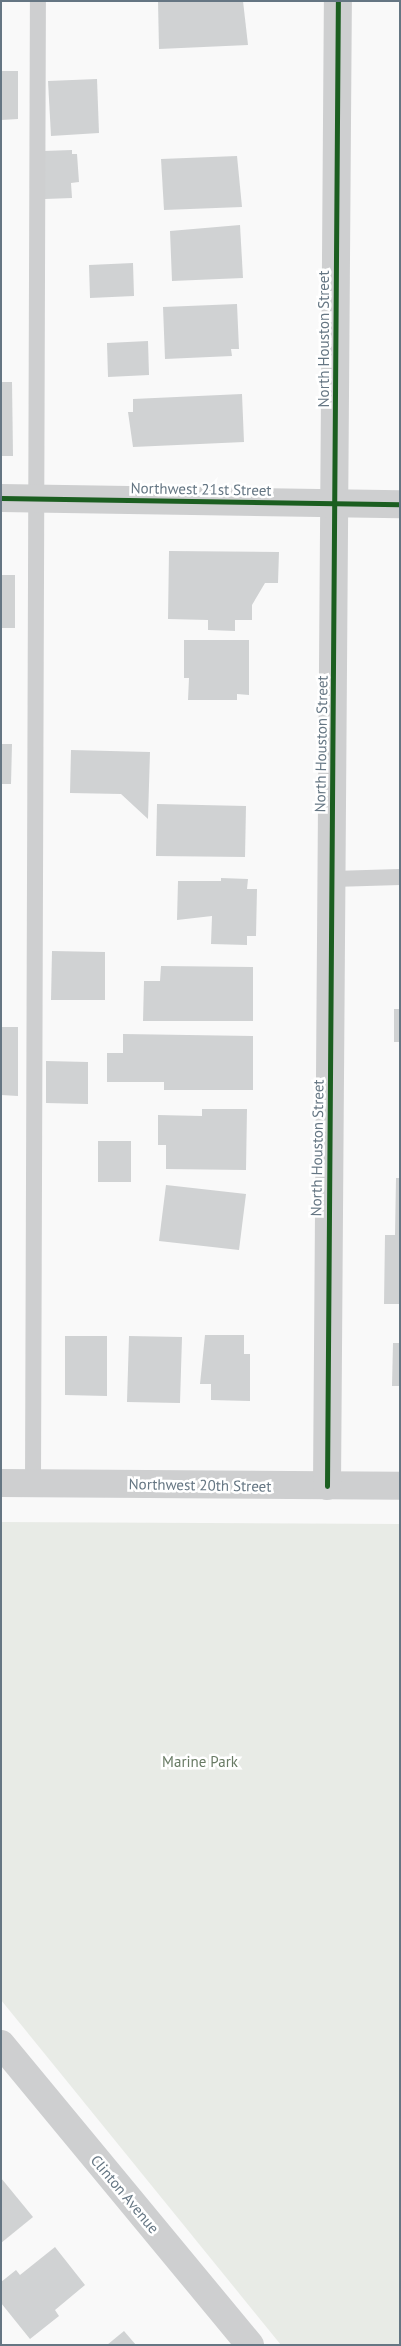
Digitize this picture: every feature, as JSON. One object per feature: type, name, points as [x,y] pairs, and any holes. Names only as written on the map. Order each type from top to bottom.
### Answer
[{"type":"street","name":"North Houston Street","points":[[327,1486],[336,503],[338,1]]},
{"type":"street","name":"Northwest 21st Street","points":[[1,498],[400,504]]},
{"type":"street","name":"Northwest 20th Street","points":[[1,1483],[400,1486]]},
{"type":"street","name":"Clinton Avenue","points":[[1,2044],[250,2345]]},
{"type":"lane","points":[[33,1483],[34,499],[38,1]]},
{"type":"lane","points":[[332,878],[400,877]]},
{"type":"green space","name":"Marine Park","points":[[1,1522],[400,1524],[400,2345],[281,2345],[1,2000]]},
{"type":"building","points":[[158,1],[243,1],[248,45],[159,49]]},
{"type":"building","points":[[1,71],[18,71],[18,119],[1,120]]},
{"type":"building","points":[[97,79],[99,133],[51,136],[48,81]]},
{"type":"building","points":[[72,150],[72,154],[77,154],[79,182],[71,183],[72,198],[45,199],[43,151]]},
{"type":"building","points":[[237,156],[242,207],[164,210],[161,159]]},
{"type":"building","points":[[240,225],[243,278],[172,281],[170,231]]},
{"type":"building","points":[[133,263],[134,296],[90,298],[89,265]]},
{"type":"building","points":[[237,304],[239,349],[231,349],[232,356],[165,359],[163,307]]},
{"type":"building","points":[[148,341],[149,375],[108,377],[107,343]]},
{"type":"building","points":[[1,382],[12,382],[13,456],[1,456]]},
{"type":"building","points":[[242,394],[244,442],[133,447],[128,412],[133,412],[133,399]]},
{"type":"building","points":[[169,551],[279,552],[278,583],[265,583],[252,605],[252,620],[235,620],[235,631],[208,630],[208,620],[168,619]]},
{"type":"building","points":[[1,575],[15,575],[15,628],[1,628]]},
{"type":"building","points":[[184,640],[249,640],[249,695],[237,694],[237,700],[188,700],[189,678],[184,678]]},
{"type":"building","points":[[1,744],[12,744],[11,784],[1,784]]},
{"type":"building","points":[[71,750],[150,752],[148,819],[121,794],[70,793]]},
{"type":"building","points":[[157,804],[246,806],[245,857],[156,856]]},
{"type":"building","points":[[221,878],[248,879],[247,889],[257,889],[256,936],[247,936],[247,945],[211,944],[212,916],[177,920],[178,881],[221,881]]},
{"type":"building","points":[[52,951],[105,952],[105,1000],[51,1000]]},
{"type":"building","points":[[161,966],[253,967],[253,1021],[143,1021],[144,981],[160,981]]},
{"type":"building","points":[[394,1009],[400,1009],[400,1042],[394,1042]]},
{"type":"building","points":[[1,1027],[18,1027],[18,1096],[1,1095]]},
{"type":"building","points":[[123,1034],[253,1036],[253,1090],[164,1090],[164,1082],[107,1082],[107,1053],[123,1053]]},
{"type":"building","points":[[46,1061],[88,1062],[88,1104],[46,1103]]},
{"type":"building","points":[[202,1109],[247,1109],[246,1170],[166,1169],[166,1145],[158,1145],[158,1115],[202,1116]]},
{"type":"building","points":[[98,1141],[131,1141],[131,1182],[98,1182]]},
{"type":"building","points":[[396,1178],[400,1178],[400,1304],[384,1304],[385,1235],[395,1235]]},
{"type":"building","points":[[166,1185],[246,1194],[239,1250],[159,1241]]},
{"type":"building","points":[[205,1335],[244,1335],[244,1354],[250,1354],[250,1401],[211,1400],[211,1384],[200,1384]]},
{"type":"building","points":[[65,1336],[107,1336],[107,1396],[65,1395]]},
{"type":"building","points":[[129,1336],[182,1337],[180,1403],[127,1402]]},
{"type":"building","points":[[393,1343],[400,1343],[400,1386],[392,1386]]},
{"type":"building","points":[[1,2178],[33,2217],[1,2243]]},
{"type":"building","points":[[55,2247],[85,2285],[55,2310],[59,2316],[30,2339],[1,2303],[1,2282],[16,2270],[20,2275]]},
{"type":"building","points":[[124,2331],[136,2345],[107,2345]]},
{"type":"cycle path","points":[[327,1486],[338,1]]},
{"type":"cycle path","points":[[1,498],[400,504]]}]
